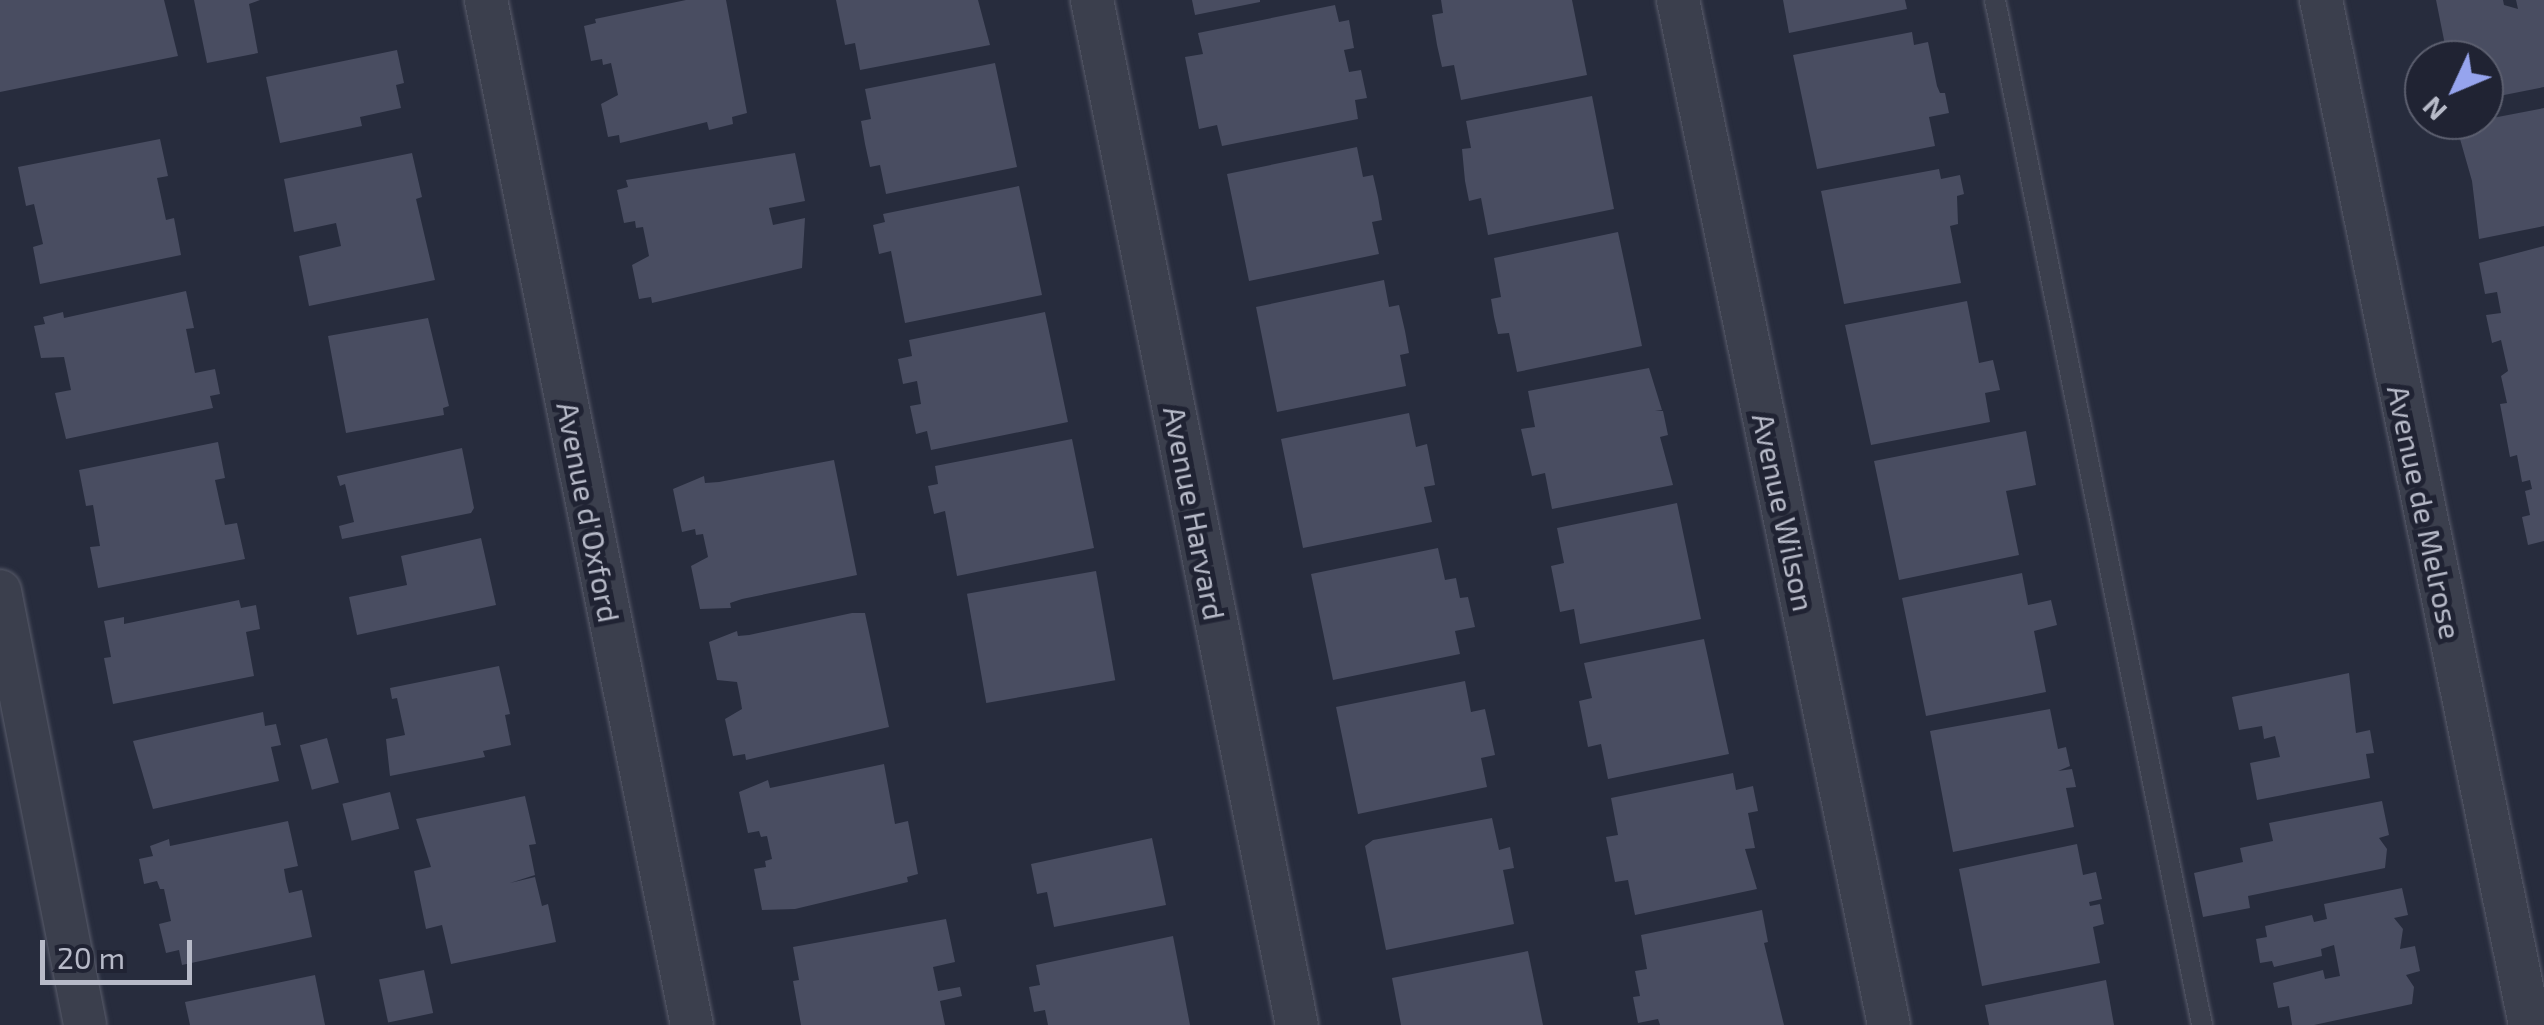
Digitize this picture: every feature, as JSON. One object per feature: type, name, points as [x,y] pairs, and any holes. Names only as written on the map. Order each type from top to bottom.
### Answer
[{"type":"street","name":"Avenue d'Oxford","points":[[486,0],[692,1025]]},
{"type":"street","name":"Avenue Harvard","points":[[1092,0],[1297,1025]]},
{"type":"street","name":"Avenue Wilson","points":[[1678,0],[1889,1025]]},
{"type":"street","name":"Avenue de Melrose","points":[[2320,0],[2530,1025]]},
{"type":"street","points":[[0,591],[85,1025]]},
{"type":"lane","points":[[1995,0],[2202,1025]]},
{"type":"building","points":[[0,0],[164,0],[178,56],[0,92]]},
{"type":"building","points":[[194,0],[260,0],[249,4],[258,53],[207,63]]},
{"type":"building","points":[[686,0],[726,0],[747,113],[732,117],[733,124],[709,130],[707,122],[620,143],[619,135],[608,137],[601,104],[618,95],[611,63],[603,65],[602,59],[591,61],[584,26],[596,23],[595,19]]},
{"type":"building","points":[[836,0],[978,0],[990,45],[860,70],[855,43],[845,45]]},
{"type":"building","points":[[1192,0],[1260,0],[1260,2],[1195,15]]},
{"type":"building","points":[[1441,0],[1572,0],[1587,75],[1461,100],[1454,65],[1442,67],[1437,45],[1432,15],[1443,13]]},
{"type":"building","points":[[1783,0],[1905,0],[1907,9],[1789,33]]},
{"type":"building","points":[[2436,0],[2503,0],[2504,5],[2518,9],[2516,0],[2544,0],[2544,87],[2504,95],[2504,40],[2444,40]]},
{"type":"building","points":[[1335,5],[1339,22],[1349,20],[1354,48],[1344,50],[1349,72],[1361,70],[1367,98],[1355,100],[1358,119],[1222,146],[1217,125],[1199,129],[1185,57],[1203,54],[1198,33]]},
{"type":"building","points":[[1912,32],[1914,45],[1928,42],[1937,86],[1940,93],[1945,93],[1949,113],[1929,117],[1935,146],[1817,169],[1793,55]]},
{"type":"building","points":[[397,50],[404,83],[396,85],[401,108],[360,117],[362,126],[280,143],[266,77]]},
{"type":"building","points":[[995,63],[1017,167],[886,194],[880,165],[870,167],[865,144],[861,121],[871,119],[865,89]]},
{"type":"building","points":[[1592,96],[1614,209],[1488,235],[1481,198],[1469,201],[1465,181],[1462,149],[1471,148],[1466,121]]},
{"type":"building","points":[[2544,108],[2544,226],[2479,239],[2472,181],[2460,140],[2504,140],[2504,116]]},
{"type":"building","points":[[160,139],[168,176],[157,178],[166,220],[174,218],[181,255],[40,284],[33,247],[43,244],[34,204],[26,206],[18,167]]},
{"type":"building","points":[[1357,147],[1363,177],[1373,175],[1378,197],[1382,220],[1372,222],[1379,254],[1249,281],[1227,174]]},
{"type":"building","points":[[412,153],[422,197],[416,199],[435,280],[309,306],[299,256],[341,246],[336,223],[294,232],[284,179]]},
{"type":"building","points":[[795,153],[805,201],[769,208],[773,225],[805,218],[802,268],[652,303],[651,297],[639,299],[632,265],[649,256],[643,227],[636,228],[635,221],[624,223],[617,190],[628,187],[626,180]]},
{"type":"building","points":[[1939,169],[1941,179],[1960,175],[1964,194],[1957,196],[1958,224],[1950,226],[1961,283],[1844,304],[1821,191]]},
{"type":"building","points":[[1019,186],[1042,295],[905,323],[891,251],[879,254],[873,225],[885,222],[883,214]]},
{"type":"building","points":[[1618,232],[1642,346],[1517,372],[1509,333],[1498,334],[1494,317],[1491,299],[1501,297],[1494,258]]},
{"type":"building","points":[[2544,246],[2544,541],[2528,545],[2522,517],[2530,515],[2525,491],[2532,489],[2530,480],[2522,482],[2517,455],[2510,457],[2500,404],[2507,403],[2501,376],[2508,371],[2501,340],[2492,343],[2486,315],[2501,313],[2497,292],[2485,294],[2479,263]]},
{"type":"building","points":[[1384,280],[1389,307],[1399,305],[1405,331],[1409,353],[1400,355],[1406,386],[1277,412],[1256,307]]},
{"type":"building","points":[[186,291],[194,328],[186,329],[195,373],[215,369],[220,394],[210,396],[213,408],[66,439],[55,393],[71,390],[64,357],[41,358],[34,326],[45,324],[43,317],[63,312],[64,318]]},
{"type":"building","points":[[1967,301],[1979,363],[1993,360],[2000,390],[1985,393],[1990,422],[1871,445],[1845,325]]},
{"type":"building","points":[[1045,312],[1068,422],[931,450],[927,431],[916,434],[910,406],[921,404],[917,381],[903,384],[898,359],[912,356],[909,340]]},
{"type":"building","points":[[428,318],[449,406],[443,408],[444,415],[346,433],[328,336]]},
{"type":"building","points":[[1649,368],[1662,410],[1655,411],[1663,411],[1668,435],[1660,437],[1673,485],[1552,509],[1545,473],[1532,476],[1521,429],[1535,427],[1528,391]]},
{"type":"building","points":[[1409,413],[1416,447],[1427,444],[1435,485],[1424,487],[1432,522],[1303,548],[1281,439]]},
{"type":"building","points":[[2026,431],[2036,485],[2006,491],[2019,555],[1899,580],[1874,461]]},
{"type":"building","points":[[1072,439],[1094,548],[957,576],[945,511],[934,514],[928,486],[938,484],[935,466]]},
{"type":"building","points":[[218,442],[225,478],[215,480],[225,525],[237,523],[245,559],[98,588],[90,547],[100,546],[93,505],[86,506],[79,470]]},
{"type":"building","points":[[462,448],[474,508],[471,513],[342,539],[339,526],[354,522],[345,484],[340,486],[337,476]]},
{"type":"building","points":[[834,460],[857,575],[742,599],[730,603],[731,608],[700,609],[691,566],[708,557],[703,534],[696,535],[695,529],[682,532],[673,489],[704,476],[705,483],[719,482]]},
{"type":"building","points":[[1677,503],[1701,619],[1580,644],[1574,609],[1560,612],[1551,566],[1564,563],[1557,528]]},
{"type":"building","points":[[481,538],[496,605],[357,635],[349,597],[407,585],[401,556]]},
{"type":"building","points":[[1438,548],[1445,580],[1456,578],[1460,598],[1468,597],[1475,627],[1455,631],[1460,654],[1333,680],[1311,574]]},
{"type":"building","points":[[1096,571],[1115,680],[986,703],[967,594]]},
{"type":"building","points":[[2022,573],[2028,605],[2051,600],[2057,625],[2034,631],[2046,692],[1926,716],[1902,598]]},
{"type":"building","points":[[239,600],[241,608],[256,605],[260,629],[246,632],[254,676],[113,704],[104,658],[111,657],[104,621],[124,617],[124,624]]},
{"type":"building","points":[[865,613],[889,727],[746,760],[745,754],[733,756],[725,719],[742,709],[737,682],[717,680],[709,642],[737,631],[738,636],[749,635]]},
{"type":"building","points":[[1704,639],[1729,754],[1608,779],[1601,744],[1588,747],[1579,701],[1592,698],[1584,663]]},
{"type":"building","points":[[499,666],[510,714],[505,715],[511,745],[483,751],[485,757],[390,776],[386,739],[405,735],[397,698],[392,699],[390,688]]},
{"type":"building","points":[[2349,673],[2356,733],[2370,730],[2374,753],[2366,754],[2370,778],[2257,800],[2250,763],[2280,757],[2275,736],[2264,739],[2262,726],[2239,730],[2232,697]]},
{"type":"building","points":[[1465,681],[1471,712],[1485,709],[1495,755],[1481,758],[1487,787],[1358,814],[1336,707]]},
{"type":"building","points":[[2050,709],[2058,749],[2066,747],[2070,766],[2058,771],[2072,769],[2076,787],[2066,788],[2074,827],[1953,852],[1930,731]]},
{"type":"building","points":[[263,712],[265,726],[276,724],[281,745],[271,747],[279,781],[153,809],[133,741]]},
{"type":"building","points":[[327,738],[339,782],[312,790],[300,745]]},
{"type":"building","points":[[884,764],[895,824],[908,821],[918,874],[907,877],[908,882],[795,909],[762,910],[754,869],[766,867],[765,861],[772,859],[767,836],[761,837],[759,831],[748,833],[739,792],[768,780],[770,788]]},
{"type":"building","points":[[1733,773],[1736,790],[1753,786],[1758,811],[1748,813],[1755,848],[1745,849],[1757,889],[1635,915],[1628,880],[1615,882],[1606,837],[1618,835],[1611,798]]},
{"type":"building","points":[[390,792],[399,829],[352,841],[342,804]]},
{"type":"building","points":[[525,796],[536,844],[529,845],[535,875],[510,883],[535,877],[542,906],[548,904],[556,942],[451,964],[442,925],[426,929],[414,871],[431,867],[416,819]]},
{"type":"building","points":[[2382,801],[2389,835],[2379,838],[2387,849],[2385,868],[2248,896],[2250,908],[2203,917],[2194,873],[2243,862],[2240,848],[2273,841],[2269,823]]},
{"type":"building","points":[[1492,818],[1499,850],[1510,847],[1514,868],[1503,870],[1514,924],[1386,950],[1365,846],[1373,840]]},
{"type":"building","points":[[288,821],[298,866],[284,869],[286,881],[289,893],[302,890],[312,937],[182,965],[179,950],[166,953],[159,924],[171,921],[164,889],[160,889],[157,881],[144,884],[139,859],[153,856],[150,846],[169,839],[170,846]]},
{"type":"building","points":[[1152,838],[1166,905],[1054,927],[1047,892],[1037,894],[1031,864]]},
{"type":"building","points":[[2077,844],[2083,875],[2096,872],[2102,899],[2089,902],[2090,906],[2100,904],[2104,924],[2093,927],[2100,963],[1982,986],[1959,869]]},
{"type":"building","points":[[2402,888],[2408,915],[2394,918],[2403,929],[2400,949],[2415,946],[2420,971],[2406,975],[2414,987],[2412,1004],[2314,1025],[2292,1025],[2289,1006],[2278,1008],[2273,983],[2323,970],[2325,979],[2340,976],[2334,945],[2321,949],[2322,956],[2274,967],[2272,961],[2260,963],[2256,939],[2267,937],[2265,926],[2312,915],[2314,922],[2327,919],[2324,904]]},
{"type":"building","points":[[1762,910],[1768,942],[1764,943],[1784,1025],[1660,1025],[1658,1019],[1638,1023],[1633,997],[1640,996],[1635,971],[1647,969],[1641,935]]},
{"type":"building","points":[[946,919],[955,962],[933,967],[938,991],[960,987],[962,996],[940,1001],[945,1025],[801,1025],[793,981],[799,980],[793,947]]},
{"type":"building","points":[[1173,936],[1190,1025],[1048,1025],[1045,1010],[1034,1012],[1029,987],[1040,985],[1036,965]]},
{"type":"building","points":[[1528,951],[1543,1025],[1401,1025],[1392,978]]},
{"type":"building","points":[[424,970],[433,1013],[388,1023],[379,980]]},
{"type":"building","points":[[315,975],[325,1025],[190,1025],[185,1002]]},
{"type":"building","points":[[2106,980],[2114,1025],[1989,1025],[1985,1005]]}]
